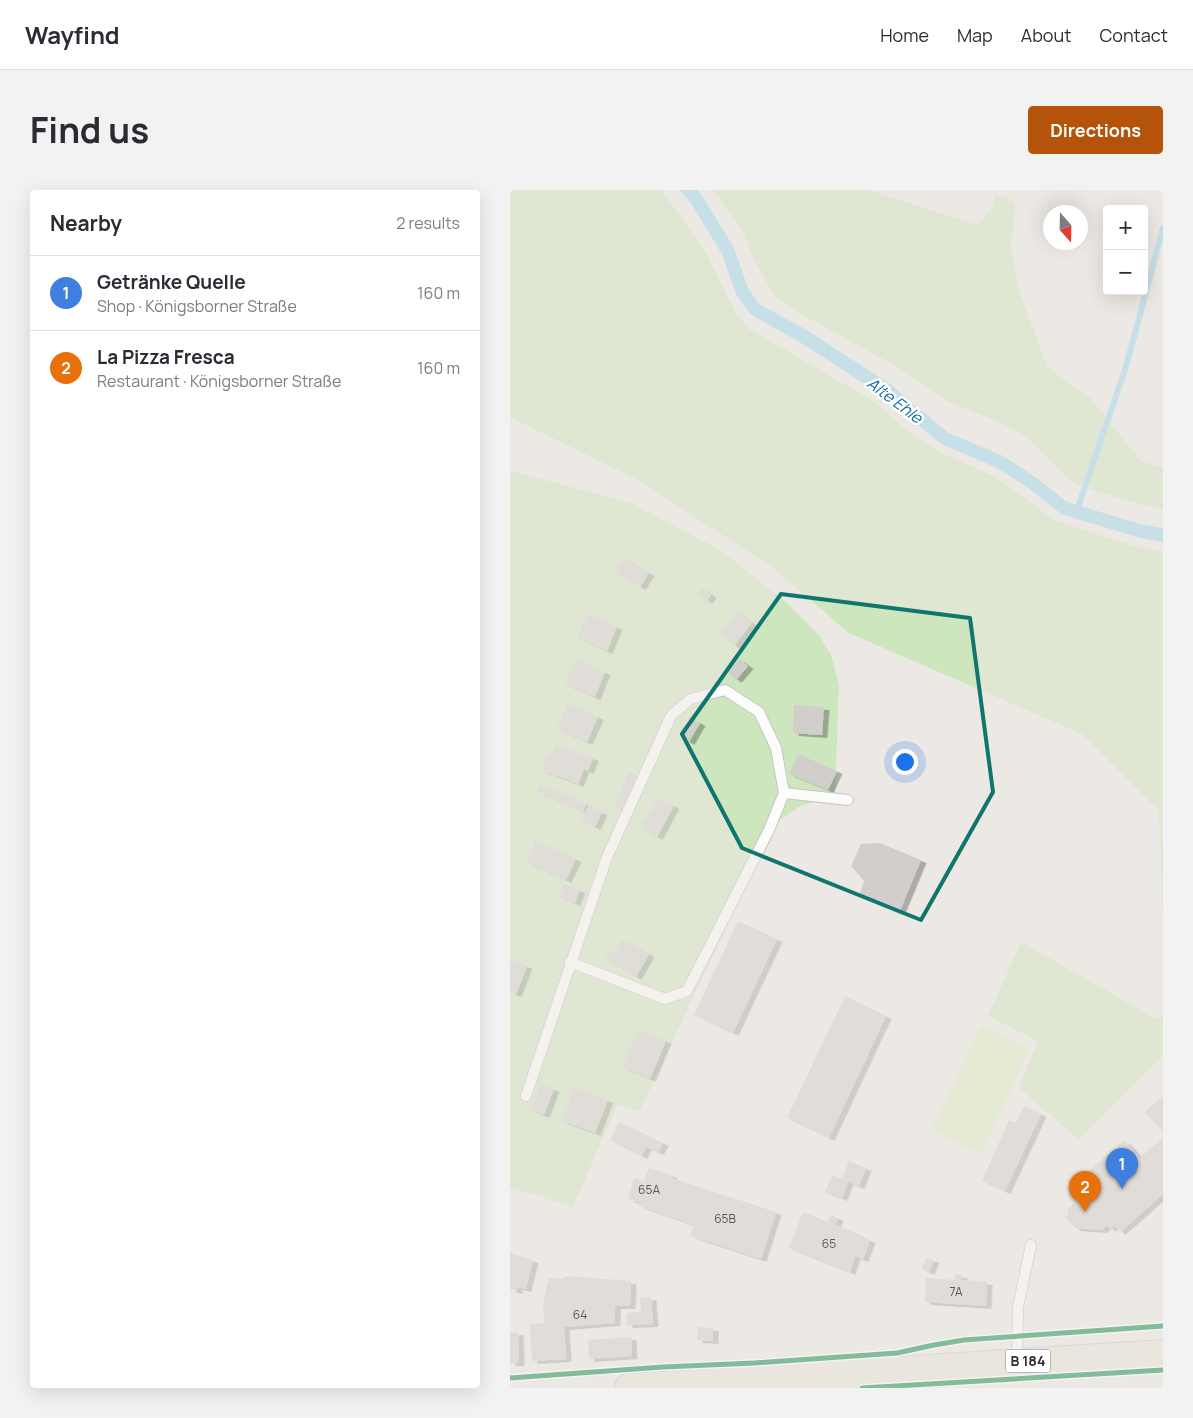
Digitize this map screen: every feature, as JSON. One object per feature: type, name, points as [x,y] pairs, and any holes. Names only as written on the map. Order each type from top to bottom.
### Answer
[{"type":"main road","name":"B 184","points":[[629,1388],[1163,1354]]},
{"type":"lane","points":[[526,1096],[570,962],[607,857],[671,716],[690,699],[725,690],[759,712],[776,748],[784,793],[769,830],[687,991],[665,999],[570,962]]},
{"type":"lane","points":[[784,793],[848,800]]},
{"type":"lane","points":[[1017,1362],[1018,1307],[1031,1245]]},
{"type":"highlighted area","points":[[781,594],[970,618],[993,792],[921,920],[742,848],[682,734]]},
{"type":"green space","points":[[510,190],[662,190],[707,255],[736,313],[749,329],[875,402],[910,433],[937,451],[994,476],[1056,521],[1134,546],[1163,552],[1163,918],[1159,811],[1082,734],[849,633],[773,568],[640,481],[510,417]]},
{"type":"green space","points":[[713,190],[868,190],[977,225],[992,208],[995,195],[1009,198],[1015,205],[1011,246],[1018,287],[1047,367],[1089,397],[1141,461],[1163,468],[1163,510],[1097,492],[1071,482],[1029,439],[1002,423],[948,402],[890,363],[794,310],[775,297],[754,260],[743,232]]},
{"type":"green space","points":[[510,471],[629,502],[720,550],[785,601],[819,635],[831,655],[839,685],[835,795],[799,807],[776,823],[639,1112],[617,1105],[573,1207],[510,1187]]},
{"type":"green space","points":[[1021,942],[1158,1020],[1163,1014],[1163,1056],[1078,1139],[1019,1088],[1038,1041],[988,1016]]},
{"type":"green space","points":[[981,1026],[1029,1049],[981,1154],[932,1129]]},
{"type":"water","name":"Alte Ehle","points":[[680,190],[697,190],[703,197],[734,248],[748,288],[759,304],[805,329],[890,384],[947,432],[1003,456],[1038,479],[1067,502],[1140,524],[1163,528],[1163,542],[1137,537],[1061,514],[1030,489],[997,468],[940,443],[882,395],[798,341],[750,314],[736,294],[722,254],[692,205]]},
{"type":"building","points":[[624,558],[649,573],[640,587],[616,572]]},
{"type":"building","points":[[702,588],[711,595],[707,601],[698,594]]},
{"type":"building","points":[[737,612],[752,623],[734,646],[720,634]]},
{"type":"building","points":[[588,614],[617,627],[607,651],[577,638]]},
{"type":"building","points":[[576,659],[605,672],[595,697],[565,684]]},
{"type":"building","points":[[739,659],[748,666],[736,680],[728,673]]},
{"type":"building","points":[[568,704],[598,717],[587,742],[557,729]]},
{"type":"building","points":[[794,705],[824,707],[822,735],[793,733]]},
{"type":"building","points":[[689,717],[700,723],[689,742],[678,736]]},
{"type":"building","points":[[556,744],[593,758],[588,771],[584,769],[578,784],[541,770],[548,754],[551,755]]},
{"type":"building","points":[[798,754],[837,771],[828,790],[789,774]]},
{"type":"building","points":[[629,772],[639,777],[625,811],[615,806]]},
{"type":"building","points":[[540,784],[586,804],[583,812],[537,791]]},
{"type":"building","points":[[658,798],[674,806],[657,837],[641,828]]},
{"type":"building","points":[[588,806],[602,812],[595,827],[581,820]]},
{"type":"building","points":[[536,841],[576,859],[566,880],[526,862]]},
{"type":"building","points":[[880,843],[921,860],[899,913],[859,896],[864,881],[851,866],[861,844]]},
{"type":"building","points":[[565,884],[580,890],[575,903],[559,896]]},
{"type":"building","points":[[738,921],[777,939],[733,1033],[694,1015]]},
{"type":"building","points":[[622,939],[649,954],[636,977],[605,959],[610,951],[614,953]]},
{"type":"building","points":[[510,960],[527,966],[516,994],[510,992]]},
{"type":"building","points":[[845,996],[886,1016],[829,1138],[787,1118]]},
{"type":"building","points":[[638,1030],[666,1041],[650,1079],[622,1067]]},
{"type":"building","points":[[541,1084],[554,1089],[544,1115],[531,1110]]},
{"type":"building","points":[[575,1087],[608,1100],[595,1133],[562,1121]]},
{"type":"building","points":[[1163,1096],[1163,1132],[1145,1112]]},
{"type":"building","points":[[1024,1106],[1041,1114],[1005,1191],[982,1181],[1009,1120],[1016,1123]]},
{"type":"building","points":[[619,1122],[663,1143],[658,1152],[646,1147],[642,1156],[610,1140]]},
{"type":"building","points":[[1163,1137],[1163,1194],[1120,1232],[1114,1225],[1110,1229],[1107,1225],[1101,1230],[1075,1228],[1065,1217],[1069,1213],[1067,1210],[1085,1193],[1076,1183],[1124,1140],[1140,1158]]},
{"type":"building","points":[[849,1161],[866,1168],[859,1186],[848,1182],[842,1198],[825,1192],[832,1175],[842,1179]]},
{"type":"building","points":[[649,1168],[672,1175],[671,1178],[776,1212],[761,1259],[690,1236],[694,1225],[639,1206],[638,1202],[628,1199],[634,1178],[644,1181]]},
{"type":"building","points":[[803,1212],[828,1222],[830,1215],[838,1218],[835,1225],[870,1240],[863,1259],[855,1256],[850,1272],[789,1248]]},
{"type":"building","points":[[510,1253],[533,1260],[526,1289],[517,1287],[517,1291],[510,1289]]},
{"type":"building","points":[[926,1258],[934,1260],[929,1272],[922,1269]]},
{"type":"building","points":[[955,1275],[962,1275],[962,1280],[987,1282],[986,1306],[925,1302],[926,1278],[955,1280]]},
{"type":"building","points":[[564,1276],[631,1281],[630,1306],[615,1306],[615,1323],[564,1327],[566,1359],[532,1361],[530,1324],[545,1323],[543,1304],[549,1278],[563,1279]]},
{"type":"building","points":[[651,1297],[653,1324],[627,1325],[627,1313],[641,1312],[640,1298]]},
{"type":"building","points":[[698,1327],[713,1328],[713,1341],[697,1340]]},
{"type":"building","points":[[518,1332],[519,1363],[510,1363],[510,1333]]},
{"type":"building","points":[[631,1337],[632,1356],[589,1359],[588,1340]]},
{"type":"waterway","points":[[1076,513],[1126,367],[1163,228]]},
{"type":"cycle path","points":[[510,1378],[897,1353],[964,1340],[1163,1326]]},
{"type":"cycle path","points":[[862,1388],[1163,1370]]},
{"type":"place","name":"Getränke Quelle","points":[[1122,1189]]},
{"type":"place","name":"La Pizza Fresca","points":[[1085,1212]]}]
